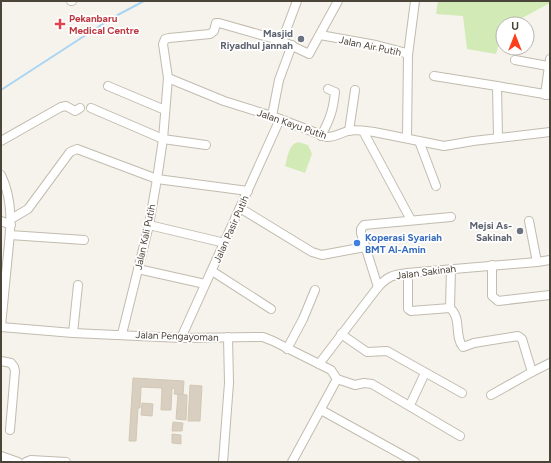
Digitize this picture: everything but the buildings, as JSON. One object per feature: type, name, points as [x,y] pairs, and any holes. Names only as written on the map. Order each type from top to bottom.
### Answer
[{"type":"street","points":[[282,41],[297,1]]},
{"type":"street","points":[[163,139],[168,78],[164,44],[165,39],[210,34],[214,31],[216,23],[219,23],[282,41],[309,54],[338,1]]},
{"type":"street","points":[[408,55],[415,1]]},
{"type":"street","name":"Jalan Air Putih","points":[[320,36],[376,45],[403,52],[408,55],[407,138]]},
{"type":"street","name":"Jalan Pasir Putih","points":[[181,338],[248,191],[276,118],[279,80],[292,45]]},
{"type":"street","points":[[434,76],[548,95],[549,62],[514,60]]},
{"type":"street","name":"Jalan Kayu Putih","points":[[168,78],[224,101],[276,118],[321,136],[332,137],[349,131],[363,131],[444,146],[550,132]]},
{"type":"street","points":[[108,86],[165,110]]},
{"type":"street","points":[[497,86],[498,138]]},
{"type":"street","points":[[321,136],[332,114],[335,98],[335,92],[328,89]]},
{"type":"street","points":[[349,131],[355,90]]},
{"type":"street","points":[[1,141],[61,107],[66,106],[75,111],[80,108]]},
{"type":"street","points":[[91,108],[163,139],[206,145]]},
{"type":"street","points":[[363,131],[411,220]]},
{"type":"street","name":"Jalan Kali Putih","points":[[122,334],[149,225],[163,139]]},
{"type":"street","points":[[419,141],[436,186]]},
{"type":"street","points":[[1,221],[11,222],[28,209],[70,152],[77,149],[157,178],[248,191]]},
{"type":"street","points":[[1,175],[10,199],[11,222],[1,326]]},
{"type":"street","points":[[240,208],[312,252],[322,255],[365,247]]},
{"type":"street","points":[[378,287],[361,233],[361,228],[364,225],[451,217]]},
{"type":"street","points":[[529,221],[537,262]]},
{"type":"street","points":[[149,225],[225,243]]},
{"type":"street","points":[[10,235],[84,240]]},
{"type":"street","name":"Jalan Sakinah","points":[[319,364],[384,279],[390,276],[451,268],[550,260]]},
{"type":"street","points":[[492,265],[492,296],[498,301],[550,295]]},
{"type":"street","points":[[450,308],[451,268]]},
{"type":"street","points":[[138,269],[205,284]]},
{"type":"street","points":[[212,271],[271,309]]},
{"type":"street","points":[[408,281],[408,309],[411,311],[450,308],[454,311],[456,316],[460,344],[463,347],[518,336],[522,339],[532,372]]},
{"type":"street","points":[[73,332],[78,284]]},
{"type":"street","points":[[287,349],[303,319],[315,290]]},
{"type":"street","name":"Jalan Pengayoman","points":[[1,326],[181,338],[228,337],[229,383],[223,462]]},
{"type":"street","points":[[341,334],[367,352],[387,351],[462,393]]},
{"type":"street","points":[[228,337],[263,337],[331,370],[337,379],[355,385],[364,383],[372,384],[410,405],[460,436]]},
{"type":"street","points":[[1,361],[11,363],[15,371],[10,425],[1,421]]},
{"type":"street","points":[[491,396],[550,363]]},
{"type":"street","points":[[410,405],[425,373]]},
{"type":"street","points":[[292,462],[337,379]]},
{"type":"street","points":[[321,410],[415,462]]},
{"type":"street","points":[[1,455],[18,462]]},
{"type":"street","points":[[26,462],[31,460],[66,462]]},
{"type":"green space","points":[[438,1],[550,1],[550,3],[526,16],[495,16],[495,54],[467,49],[463,16],[436,14]]},
{"type":"green space","points":[[298,142],[308,145],[312,154],[305,173],[285,166],[290,149]]},
{"type":"waterway","points":[[1,90],[112,18],[144,1]]},
{"type":"place","name":"Pekanbaru Medical Centre","points":[[60,24]]},
{"type":"place","name":"Masjid Riyadhul jannah","points":[[301,39]]},
{"type":"place","name":"Mejsi As- Sakinah","points":[[520,231]]},
{"type":"place","name":"Koperasi Syariah BMT Al-Amin","points":[[357,243]]}]
